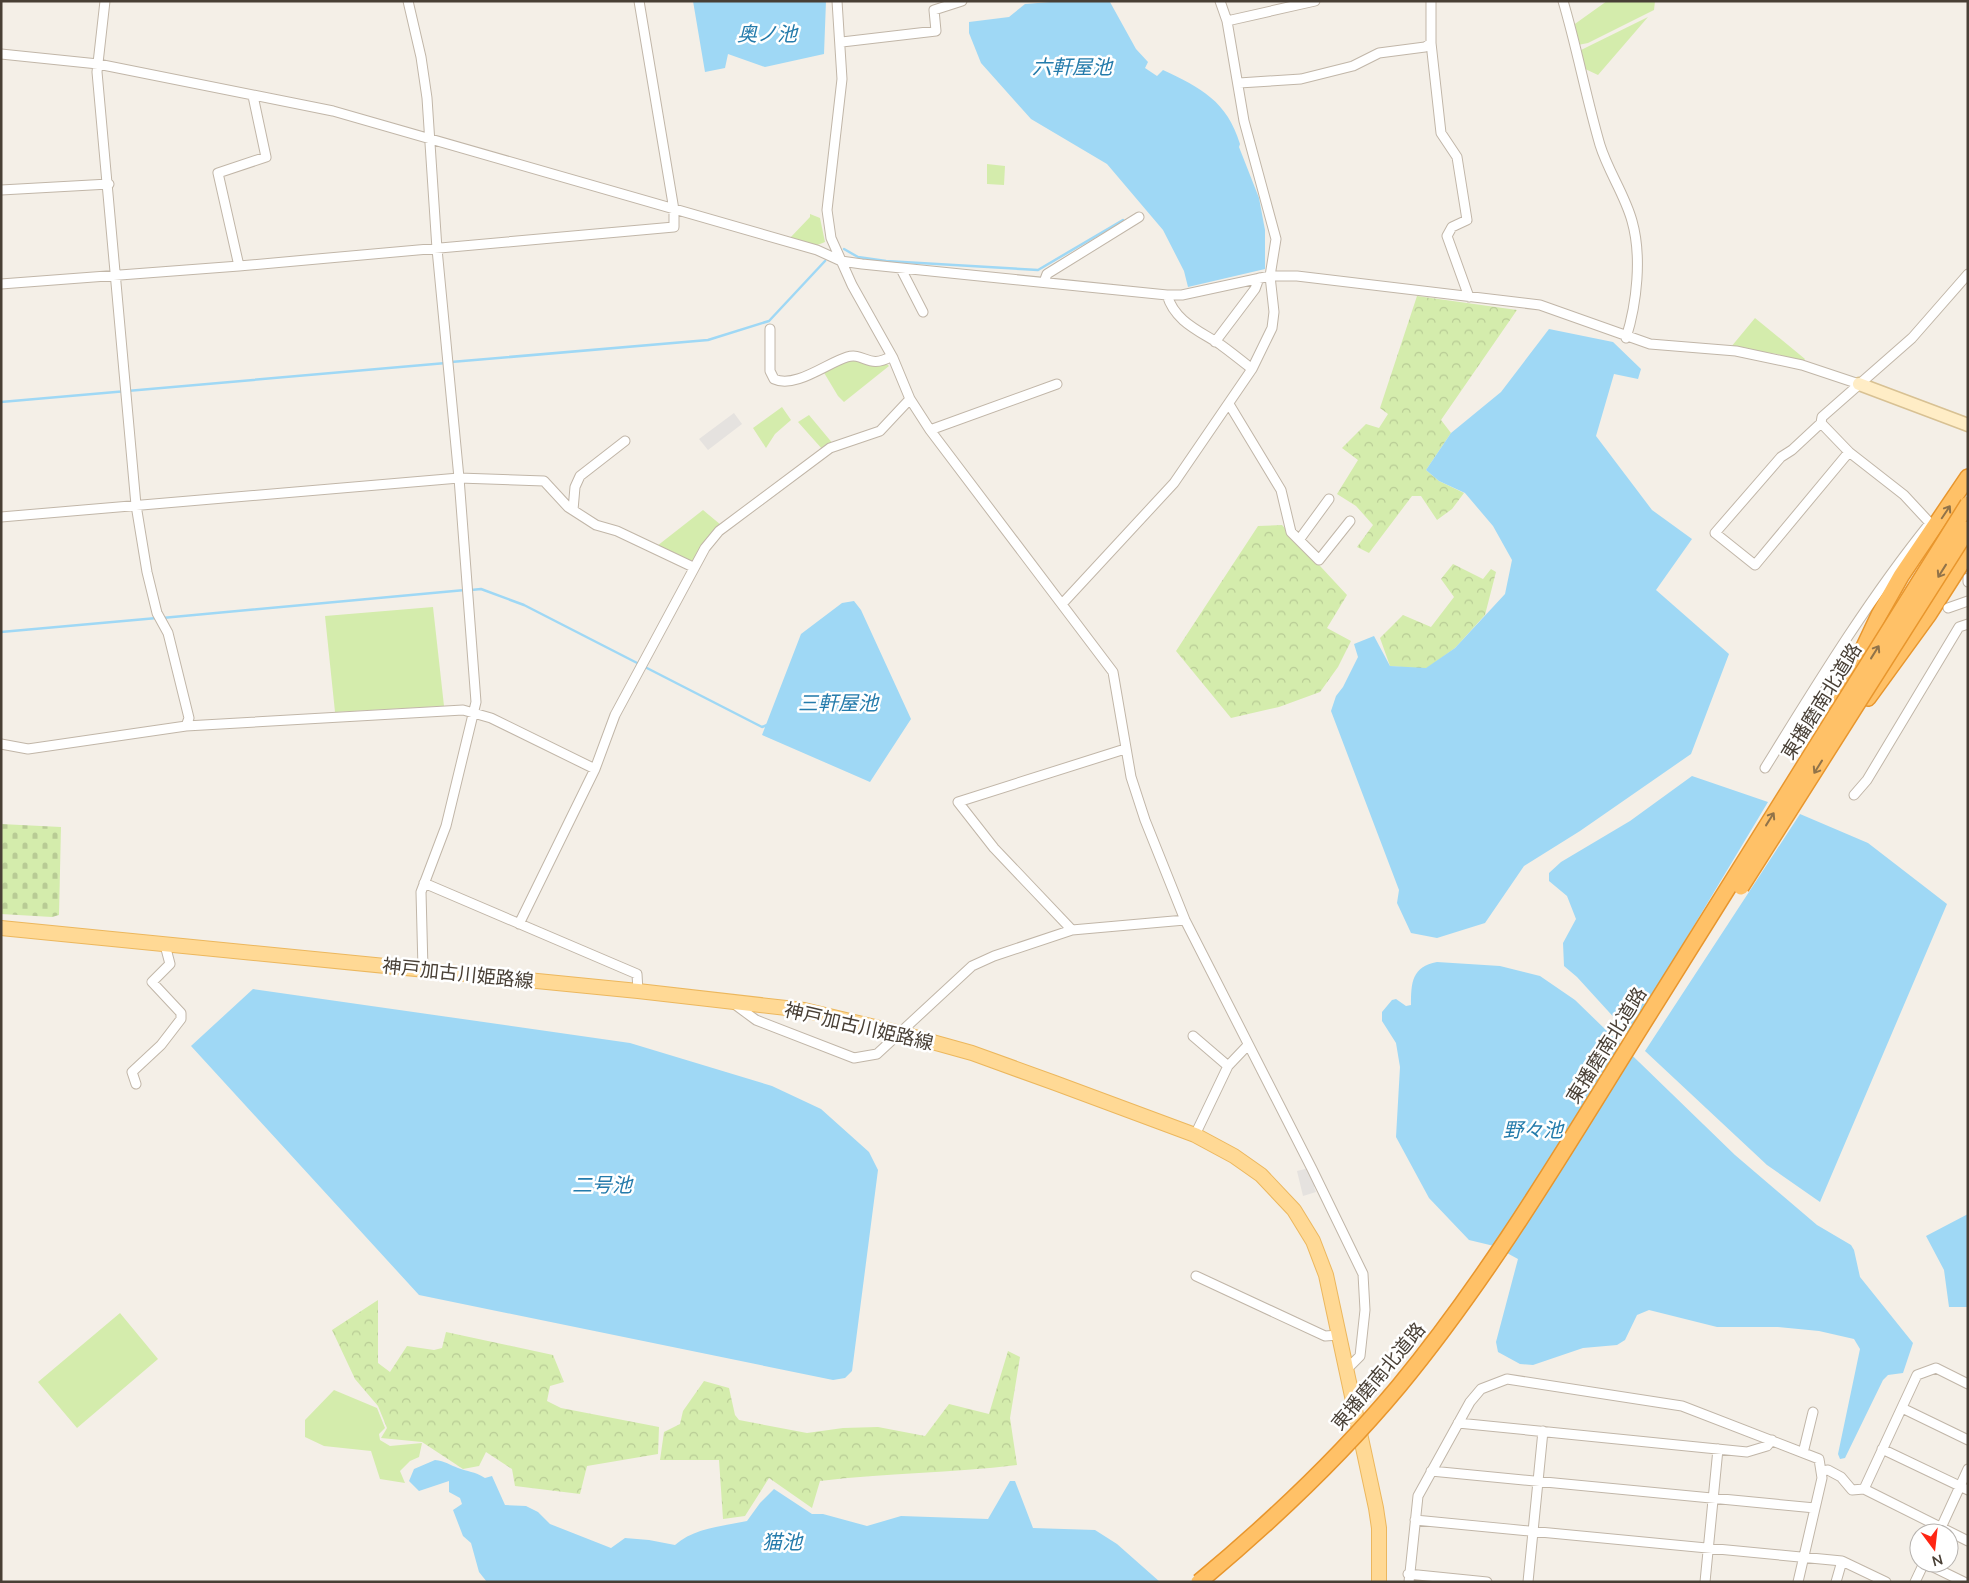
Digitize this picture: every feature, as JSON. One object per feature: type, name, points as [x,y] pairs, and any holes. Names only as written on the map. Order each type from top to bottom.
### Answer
[{"type":"highway","points":[[1827,740],[1866,643],[1901,576],[1930,536],[1968,476]]},
{"type":"highway","name":"東播磨南北道路","points":[[1214,1582],[1271,1533],[1338,1468],[1404,1395],[1461,1322],[1534,1214],[1827,740],[1968,504]]},
{"type":"highway","name":"東播磨南北道路","points":[[1199,1582],[1265,1525],[1336,1457],[1397,1388],[1453,1317],[1532,1201],[1827,740],[1968,530]]},
{"type":"highway","points":[[1827,740],[1898,658],[1968,553]]},
{"type":"main road","name":"神戸加古川姫路線","points":[[1,928],[423,969],[804,1010],[900,1033],[972,1053],[1194,1135],[1248,1164],[1261,1175],[1294,1210],[1313,1241],[1326,1275],[1379,1528],[1379,1582]]},
{"type":"street","points":[[105,1],[98,64],[136,505],[149,580],[157,613],[168,633],[189,718],[186,726]]},
{"type":"street","points":[[408,1],[421,56],[427,98],[476,702],[446,826],[421,892],[423,969]]},
{"type":"street","points":[[1,284],[239,266],[674,226],[674,210],[639,1]]},
{"type":"street","points":[[837,1],[842,42],[842,79],[827,210],[831,238],[841,261],[892,356],[910,399],[930,430],[1113,672],[1125,749],[1137,798],[1185,920],[1363,1274],[1365,1310],[1360,1356],[1346,1370]]},
{"type":"street","points":[[842,42],[936,31],[934,10],[962,1]]},
{"type":"street","points":[[1062,604],[1174,483],[1252,370],[1272,328],[1274,312],[1270,276],[1276,239],[1244,121],[1239,82],[1227,21],[1220,1]]},
{"type":"street","points":[[1227,21],[1315,1]]},
{"type":"street","points":[[1431,1],[1431,43],[1441,133],[1457,157],[1467,220],[1452,228],[1447,236],[1470,297]]},
{"type":"street","points":[[1563,1],[1600,144],[1608,168],[1625,203],[1637,243],[1635,285],[1630,325],[1626,338]]},
{"type":"street","points":[[1239,82],[1301,79],[1353,66],[1380,53],[1425,47],[1431,43]]},
{"type":"street","points":[[1,54],[98,64],[333,111],[817,250],[841,261],[901,269],[1044,282],[1167,296],[1182,295],[1270,276],[1297,276],[1540,305],[1626,338],[1650,344],[1736,352],[1802,365],[1859,384],[1968,425]]},
{"type":"street","points":[[239,266],[218,173],[266,157],[253,96]]},
{"type":"street","points":[[1,190],[109,184]]},
{"type":"street","points":[[1044,282],[1047,274],[1139,217]]},
{"type":"street","points":[[901,269],[924,312]]},
{"type":"street","points":[[1849,452],[1756,565],[1715,533],[1781,457],[1821,423],[1822,417],[1912,338],[1968,274]]},
{"type":"street","points":[[1215,342],[1255,289],[1259,278]]},
{"type":"street","points":[[1167,296],[1170,305],[1190,327],[1215,342],[1252,370]]},
{"type":"street","points":[[770,329],[770,371],[774,379],[785,383],[850,356],[877,363],[892,356]]},
{"type":"street","points":[[930,430],[957,422],[1057,384]]},
{"type":"street","points":[[519,924],[595,769],[615,715],[694,567],[719,532],[830,448],[880,431],[910,399]]},
{"type":"street","points":[[1229,404],[1281,490],[1289,527],[1299,540],[1322,560],[1350,521]]},
{"type":"street","points":[[1765,768],[1831,661],[1889,574],[1930,523],[1904,494],[1849,452],[1821,423]]},
{"type":"street","points":[[573,510],[575,487],[580,476],[625,441]]},
{"type":"street","points":[[1,517],[459,478],[544,481],[573,510],[596,525],[618,530],[694,567]]},
{"type":"street","points":[[1299,540],[1329,498]]},
{"type":"street","points":[[1948,608],[1968,601]]},
{"type":"street","points":[[1854,795],[1865,789],[1959,628],[1968,624]]},
{"type":"street","points":[[1,744],[28,749],[186,726],[463,710],[491,718],[595,769]]},
{"type":"street","points":[[1072,930],[994,848],[958,802],[1125,749]]},
{"type":"street","points":[[424,884],[637,974],[638,991]]},
{"type":"street","points":[[731,1002],[756,1020],[854,1058],[877,1054],[972,966],[1034,942],[1072,930],[1185,920]]},
{"type":"street","points":[[136,1084],[132,1072],[161,1044],[181,1020],[180,1013],[152,982],[170,964],[165,945]]},
{"type":"street","points":[[1193,1036],[1228,1066]]},
{"type":"street","points":[[1194,1135],[1228,1066],[1248,1045]]},
{"type":"street","points":[[1196,1276],[1325,1336],[1339,1335]]},
{"type":"street","points":[[1864,1489],[1918,1374],[1936,1368],[1968,1384]]},
{"type":"street","points":[[1487,1582],[1409,1578],[1418,1496],[1458,1423],[1481,1388],[1507,1379],[1682,1406],[1819,1459],[1822,1471],[1798,1582]]},
{"type":"street","points":[[1902,1408],[1968,1440]]},
{"type":"street","points":[[1803,1453],[1813,1412]]},
{"type":"street","points":[[1458,1423],[1748,1452],[1767,1446],[1772,1440]]},
{"type":"street","points":[[1528,1582],[1543,1431]]},
{"type":"street","points":[[1705,1582],[1718,1449]]},
{"type":"street","points":[[1882,1450],[1964,1488]]},
{"type":"street","points":[[1943,1523],[1964,1488],[1968,1469]]},
{"type":"street","points":[[1822,1471],[1828,1470],[1841,1477],[1852,1490],[1864,1489],[1926,1523]]},
{"type":"street","points":[[1431,1471],[1815,1508]]},
{"type":"street","points":[[1415,1520],[1842,1561],[1886,1582]]},
{"type":"street","points":[[1836,1582],[1842,1561]]},
{"type":"street","points":[[1945,1573],[1964,1582]]},
{"type":"green space","points":[[1607,1],[1655,1],[1654,10],[1588,43],[1578,45],[1572,26]]},
{"type":"green space","points":[[1648,17],[1598,75],[1581,67],[1578,54],[1581,50]]},
{"type":"green space","points":[[987,164],[1005,166],[1004,185],[987,184]]},
{"type":"green space","points":[[810,214],[820,218],[825,242],[815,246],[789,239],[810,217]]},
{"type":"green space","points":[[1417,296],[1517,310],[1441,420],[1451,433],[1426,470],[1439,481],[1464,493],[1452,509],[1437,520],[1421,496],[1412,496],[1369,553],[1357,547],[1373,525],[1356,506],[1337,494],[1358,460],[1342,448],[1366,424],[1379,428],[1388,414],[1380,408]]},
{"type":"green space","points":[[1755,318],[1805,359],[1803,362],[1777,354],[1731,347]]},
{"type":"green space","points":[[845,359],[885,362],[889,366],[844,402],[838,396],[823,371]]},
{"type":"green space","points":[[782,407],[791,420],[775,434],[766,448],[753,428]]},
{"type":"green space","points":[[809,415],[834,445],[823,450],[798,422]]},
{"type":"green space","points":[[703,510],[721,525],[692,562],[657,546]]},
{"type":"green space","points":[[1282,525],[1347,595],[1327,628],[1351,641],[1338,667],[1320,692],[1279,707],[1231,718],[1176,651],[1258,526]]},
{"type":"green space","points":[[1453,564],[1483,579],[1491,569],[1496,572],[1485,615],[1455,648],[1426,669],[1390,666],[1380,638],[1403,615],[1431,627],[1454,597],[1441,579]]},
{"type":"green space","points":[[433,607],[444,706],[335,712],[325,616]]},
{"type":"green space","points":[[1,824],[61,827],[59,915],[52,917],[1,914]]},
{"type":"green space","points":[[378,1300],[378,1363],[390,1372],[407,1346],[434,1350],[442,1348],[446,1332],[553,1355],[564,1382],[550,1386],[547,1401],[561,1408],[659,1427],[658,1454],[587,1466],[580,1494],[515,1486],[512,1469],[486,1452],[479,1466],[463,1469],[422,1442],[381,1438],[387,1428],[378,1406],[355,1379],[332,1330]]},
{"type":"green space","points":[[120,1313],[158,1359],[77,1428],[38,1382]]},
{"type":"green space","points":[[1008,1351],[1020,1357],[1010,1418],[1017,1465],[820,1481],[812,1508],[769,1478],[745,1516],[723,1519],[719,1460],[660,1460],[664,1432],[680,1424],[683,1411],[704,1381],[729,1388],[735,1415],[739,1420],[807,1433],[843,1428],[878,1427],[925,1436],[949,1404],[989,1414]]},
{"type":"green space","points":[[334,1390],[377,1408],[385,1428],[379,1434],[380,1440],[390,1446],[422,1443],[419,1457],[410,1461],[400,1471],[405,1483],[380,1479],[371,1451],[324,1446],[305,1437],[305,1420]]},
{"type":"shaded area","points":[[734,413],[742,424],[708,450],[699,439]]},
{"type":"shaded area","points":[[1309,1168],[1318,1186],[1314,1187],[1316,1192],[1303,1196],[1297,1171]]},
{"type":"water","name":"奥ノ池","points":[[693,1],[826,1],[824,54],[765,67],[728,54],[725,68],[705,72]]},
{"type":"water","name":"六軒屋池","points":[[1063,1],[1110,2],[1136,49],[1148,62],[1145,68],[1157,76],[1163,70],[1189,83],[1201,90],[1220,106],[1235,129],[1240,144],[1239,147],[1259,198],[1265,230],[1265,269],[1188,287],[1184,271],[1163,230],[1107,164],[1031,119],[981,63],[969,33],[969,22],[1009,17],[1025,4]]},
{"type":"water","points":[[1549,329],[1613,342],[1641,369],[1638,379],[1614,374],[1596,436],[1652,510],[1692,539],[1656,590],[1729,654],[1691,754],[1580,831],[1524,866],[1485,923],[1437,938],[1411,933],[1397,903],[1399,890],[1331,711],[1336,696],[1343,687],[1358,657],[1354,644],[1374,636],[1390,666],[1426,668],[1455,648],[1505,594],[1512,560],[1493,526],[1465,493],[1439,481],[1426,470],[1451,433],[1501,392]]},
{"type":"water","name":"三軒屋池","points":[[854,601],[861,610],[911,719],[870,782],[762,735],[801,634],[842,603]]},
{"type":"water","points":[[1692,776],[1768,802],[1629,1034],[1577,977],[1564,966],[1563,943],[1576,919],[1567,896],[1549,881],[1549,873],[1561,862],[1630,821]]},
{"type":"water","points":[[1800,814],[1868,843],[1947,904],[1820,1202],[1767,1165],[1645,1051]]},
{"type":"water","name":"野々池","points":[[1437,962],[1500,966],[1540,976],[1575,1000],[1735,1155],[1817,1225],[1851,1245],[1854,1250],[1860,1277],[1913,1343],[1903,1373],[1888,1375],[1883,1380],[1845,1458],[1840,1459],[1838,1454],[1860,1349],[1854,1339],[1819,1331],[1778,1327],[1717,1327],[1649,1310],[1637,1315],[1625,1340],[1617,1345],[1583,1348],[1533,1365],[1520,1364],[1498,1352],[1496,1342],[1518,1259],[1494,1246],[1469,1240],[1429,1198],[1396,1137],[1400,1067],[1396,1043],[1382,1021],[1382,1012],[1392,1000],[1396,999],[1406,1006],[1411,1005],[1413,983],[1418,972],[1429,964]]},
{"type":"water","name":"二号池","points":[[253,989],[630,1043],[772,1086],[821,1109],[869,1152],[878,1170],[852,1371],[845,1378],[833,1380],[419,1295],[191,1046]]},
{"type":"water","points":[[1968,1214],[1968,1307],[1949,1307],[1944,1270],[1926,1236]]},
{"type":"water","name":"猫池","points":[[435,1460],[445,1462],[485,1478],[492,1476],[505,1505],[526,1506],[538,1512],[550,1524],[611,1548],[625,1538],[675,1545],[700,1531],[747,1521],[760,1503],[774,1489],[812,1514],[823,1514],[867,1526],[901,1516],[988,1519],[1010,1481],[1015,1481],[1033,1528],[1095,1530],[1117,1544],[1160,1582],[487,1582],[479,1572],[471,1543],[463,1536],[453,1510],[462,1504],[460,1498],[449,1492],[449,1481],[419,1491],[409,1481],[414,1469]]},
{"type":"waterway","points":[[844,249],[858,257],[886,261],[1038,270],[1123,220]]},
{"type":"waterway","points":[[451,362],[708,340],[769,321],[825,261]]},
{"type":"waterway","points":[[1,402],[446,363]]},
{"type":"waterway","points":[[471,590],[481,589],[524,605],[762,727],[767,725]]},
{"type":"waterway","points":[[162,618],[465,590]]},
{"type":"waterway","points":[[1,632],[157,618]]}]
